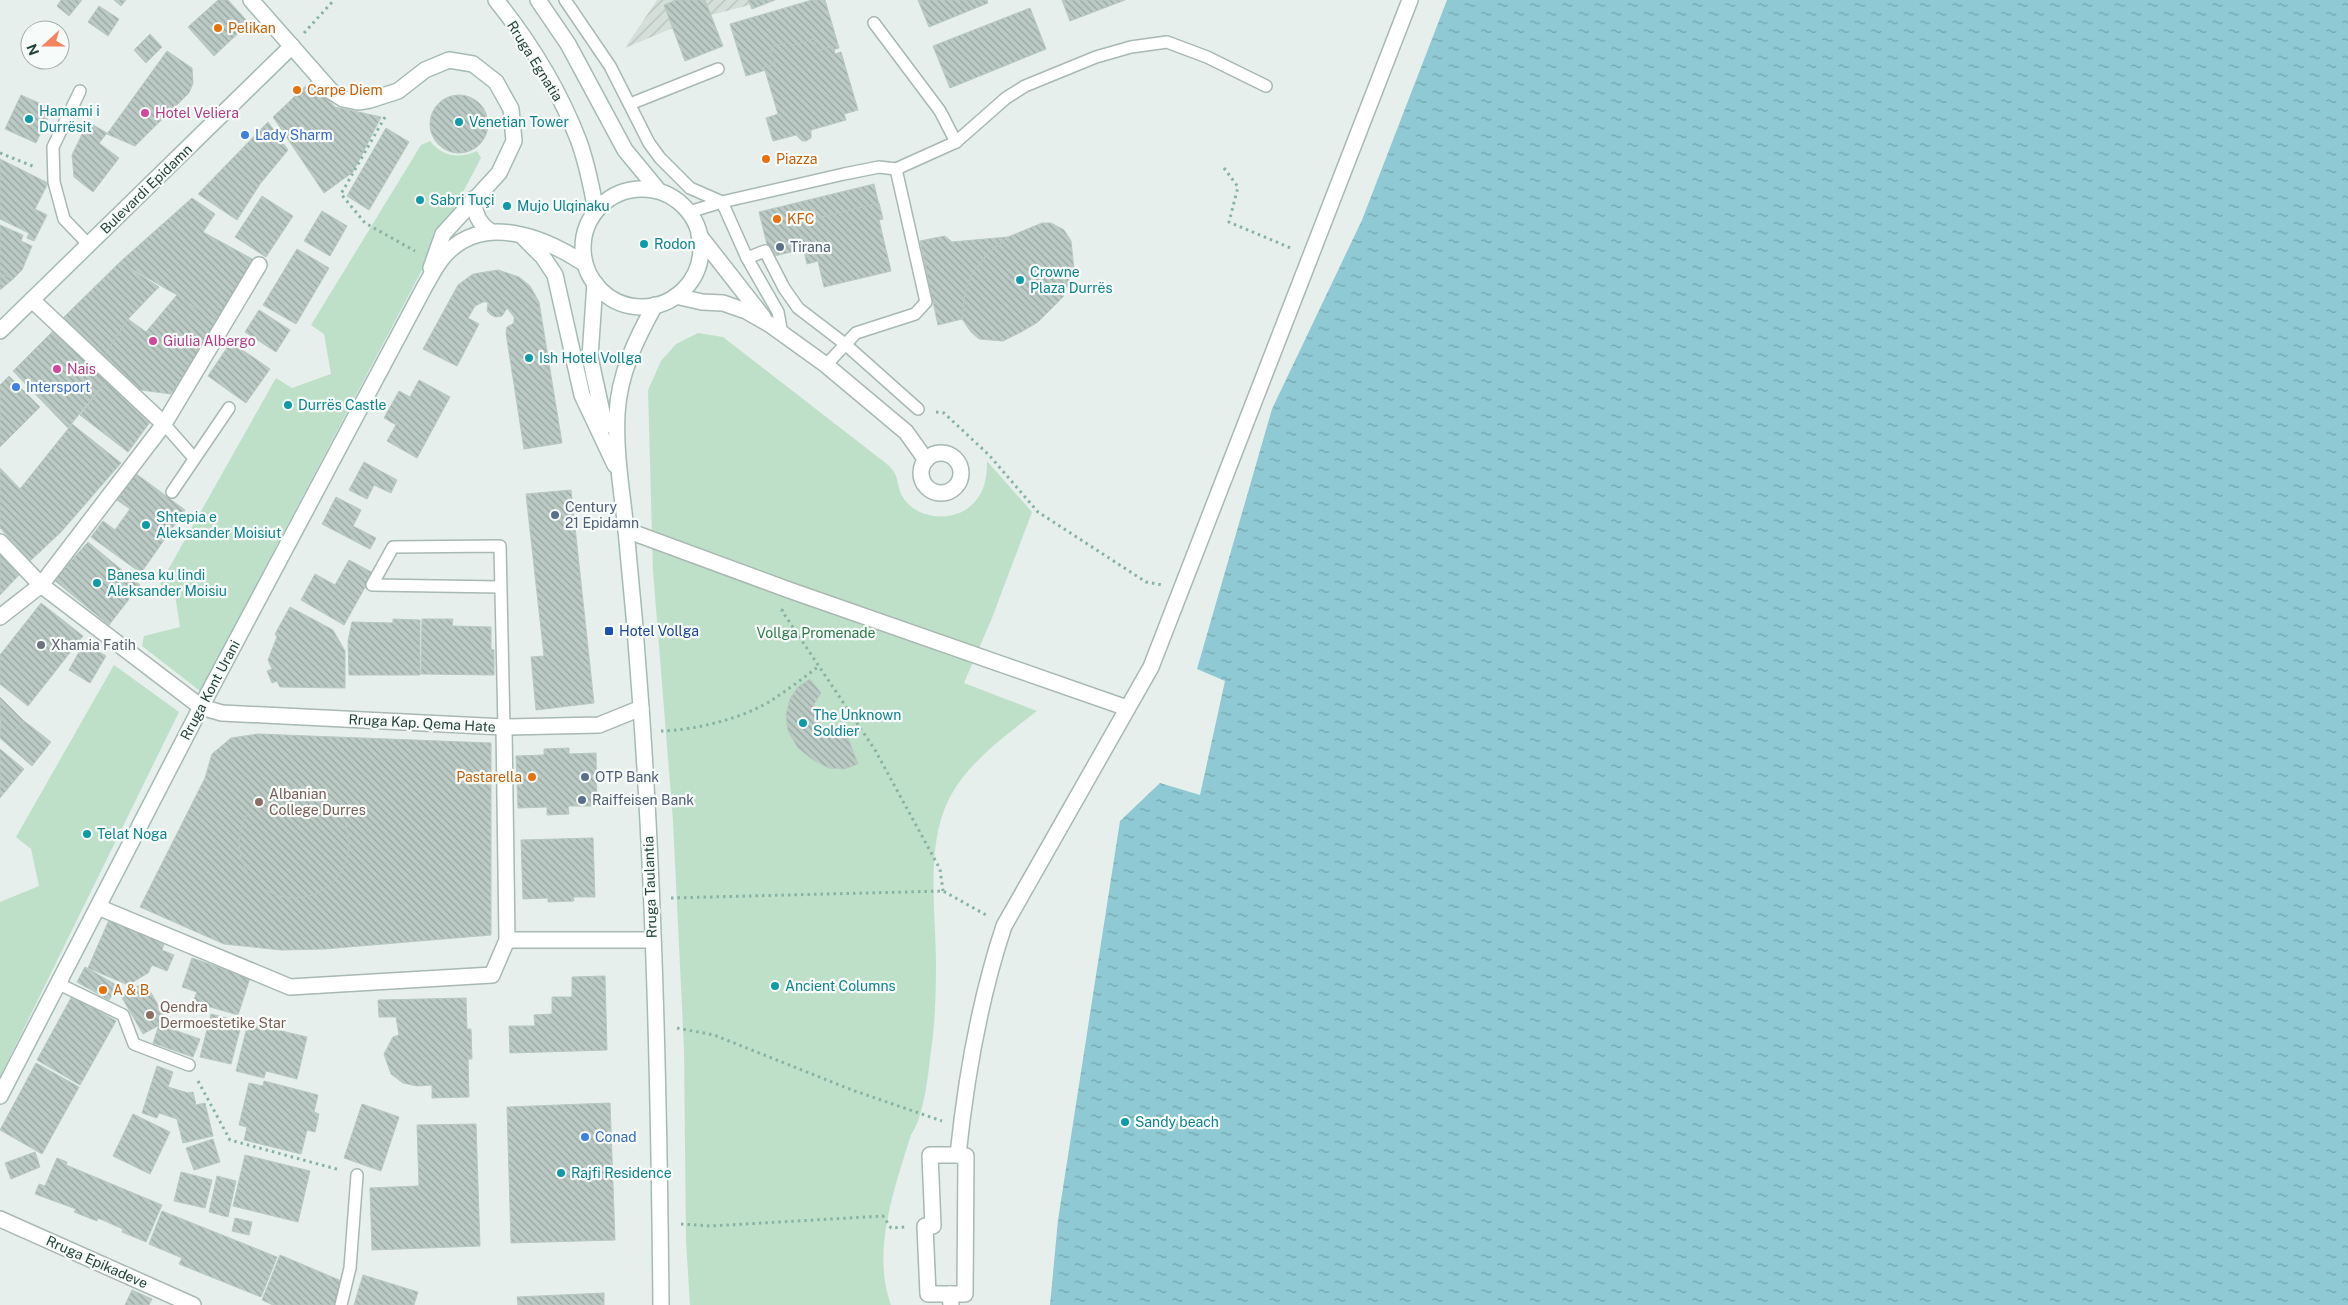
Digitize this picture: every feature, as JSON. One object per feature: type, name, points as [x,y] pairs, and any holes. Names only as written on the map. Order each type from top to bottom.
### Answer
[{"type":"street","name":"Rruga Kont Urani","points":[[251,0],[332,92],[350,100],[358,102],[370,100],[398,91],[425,70],[448,60],[473,64],[496,82],[511,109],[514,141],[498,173],[443,234],[425,286]]},
{"type":"street","name":"Rruga Egnatia","points":[[496,0],[520,33],[561,101],[581,146],[596,210]]},
{"type":"street","points":[[538,0],[568,44],[625,150],[658,190]]},
{"type":"street","points":[[958,1155],[974,1035],[992,963],[1004,926],[1151,667],[1410,0]]},
{"type":"street","name":"Bulevardi Epidamn","points":[[0,331],[292,46]]},
{"type":"street","points":[[699,235],[699,263],[690,281],[676,296],[655,305],[638,307],[621,303],[606,295],[595,283],[585,264],[584,236],[588,222],[596,210],[609,198],[624,191],[641,188],[658,190],[675,199],[689,212],[699,235],[769,324]]},
{"type":"street","points":[[473,199],[475,213],[482,225],[490,231],[520,234],[562,249],[585,264]]},
{"type":"street","name":"Rruga Kont Urani","points":[[0,1096],[201,706],[425,286],[442,257],[451,250],[490,231]]},
{"type":"street","points":[[520,234],[543,257],[555,275],[582,395],[618,471]]},
{"type":"street","points":[[0,617],[42,585],[164,424],[259,265]]},
{"type":"street","name":"Rruga Taulantia","points":[[595,283],[590,357],[601,414],[618,471]]},
{"type":"street","points":[[676,296],[702,302],[723,303],[746,311],[769,324],[826,365],[906,432],[926,460]]},
{"type":"street","points":[[32,300],[164,424]]},
{"type":"street","name":"Rruga Taulantia","points":[[655,305],[635,342],[623,378],[617,412],[618,471],[626,530],[641,708],[656,1025],[661,1305]]},
{"type":"street","points":[[626,530],[665,546],[1127,708]]},
{"type":"street","points":[[0,542],[42,585],[201,706]]},
{"type":"street","name":"Rruga Kap. Qema Hate","points":[[201,706],[222,713],[504,727],[599,725],[641,708]]},
{"type":"street","points":[[98,907],[290,986],[492,975],[507,940],[504,727]]},
{"type":"street","points":[[507,940],[652,940]]},
{"type":"street","points":[[930,1155],[958,1155],[966,1156],[965,1294],[951,1300],[928,1294],[930,1155]]},
{"type":"street","name":"Rruga Epikadeve","points":[[0,1219],[193,1305]]},
{"type":"lane","points":[[565,0],[598,46],[649,142],[674,174],[690,188],[722,202],[747,258],[778,312],[782,334]]},
{"type":"lane","points":[[874,23],[940,111],[956,142]]},
{"type":"lane","points":[[689,212],[722,202],[879,167],[896,169],[956,142],[1006,98],[1025,86],[1096,57],[1131,47],[1166,42],[1207,57],[1266,86]]},
{"type":"lane","points":[[630,104],[718,70]]},
{"type":"lane","points":[[80,91],[54,147],[54,182],[64,220],[89,245]]},
{"type":"lane","points":[[826,365],[856,333],[915,314],[926,302],[896,169]]},
{"type":"lane","points":[[747,258],[764,250],[784,288],[798,308],[845,344],[918,409]]},
{"type":"lane","points":[[172,492],[229,408]]},
{"type":"lane","points":[[164,424],[194,458]]},
{"type":"lane","points":[[501,587],[372,585],[393,547],[500,546],[501,587],[504,727]]},
{"type":"lane","points":[[57,983],[123,1015],[134,1044],[189,1065]]},
{"type":"lane","points":[[341,1305],[350,1268],[357,1175]]},
{"type":"path","points":[[292,46],[334,0]]},
{"type":"path","points":[[370,100],[386,116],[341,194],[365,223],[433,261]]},
{"type":"path","points":[[0,153],[54,174]]},
{"type":"path","points":[[1224,168],[1238,187],[1229,222],[1310,256]]},
{"type":"path","points":[[918,409],[944,413],[989,455],[1038,512],[1146,582],[1181,588]]},
{"type":"path","points":[[789,590],[782,611],[875,750],[940,869],[943,890]]},
{"type":"path","points":[[642,731],[673,730],[707,725],[746,712],[774,699],[819,666]]},
{"type":"path","points":[[650,899],[694,896],[943,890],[1004,926]]},
{"type":"path","points":[[656,1025],[714,1035],[852,1090],[961,1128]]},
{"type":"path","points":[[189,1065],[230,1140],[357,1175]]},
{"type":"path","points":[[660,1223],[710,1226],[883,1216],[891,1228],[929,1226]]},
{"type":"shaded area","points":[[657,0],[769,0],[692,20],[625,48]]},
{"type":"green space","points":[[430,141],[440,150],[451,155],[470,154],[477,151],[481,158],[200,691],[142,646],[144,636],[180,627],[175,595],[160,584],[276,378],[292,388],[331,374],[324,334],[311,325],[421,145]]},
{"type":"green space","name":"Vollga Promenade","points":[[698,333],[723,337],[885,462],[895,474],[901,494],[907,502],[922,513],[931,516],[951,516],[968,508],[978,498],[984,487],[987,461],[1032,512],[992,618],[964,683],[1037,711],[988,750],[966,773],[949,799],[937,837],[934,858],[936,976],[933,1035],[922,1109],[911,1135],[892,1197],[884,1241],[885,1285],[891,1305],[690,1305],[686,1241],[684,1049],[673,821],[653,571],[648,390],[661,361],[676,344]]},
{"type":"green space","points":[[114,665],[179,712],[0,1077],[0,902],[39,886],[31,849],[16,837]]},
{"type":"water","points":[[1447,0],[2348,0],[2348,1305],[1050,1305],[1058,1220],[1120,821],[1160,783],[1200,795],[1225,681],[1197,669],[1272,409],[1362,220]]},
{"type":"building","points":[[61,0],[82,0],[69,16],[57,6]]},
{"type":"building","points":[[114,0],[126,0],[121,6]]},
{"type":"building","points":[[218,0],[228,0],[249,23],[214,56],[188,27]]},
{"type":"building","points":[[677,0],[705,0],[723,46],[685,61],[664,5]]},
{"type":"building","points":[[748,0],[775,0],[752,9]]},
{"type":"building","points":[[812,0],[825,0],[839,48],[746,76],[730,24]]},
{"type":"building","points":[[918,0],[987,0],[988,3],[929,27]]},
{"type":"building","points":[[1062,0],[1125,0],[1070,21]]},
{"type":"building","points":[[99,6],[119,19],[108,36],[88,22]]},
{"type":"building","points":[[1030,8],[1046,49],[950,88],[933,46]]},
{"type":"building","points":[[150,34],[162,47],[146,63],[134,50]]},
{"type":"building","points":[[814,39],[817,51],[833,46],[835,54],[841,52],[858,110],[844,114],[846,120],[811,130],[811,138],[806,141],[802,141],[796,135],[773,141],[766,118],[778,114],[764,67],[775,64],[770,47],[789,42],[790,46]]},
{"type":"building","name":"Hotel Veliera","points":[[167,51],[192,68],[193,83],[189,93],[135,146],[107,134]]},
{"type":"building","points":[[311,81],[335,107],[381,117],[353,172],[324,193],[273,117]]},
{"type":"building","name":"Hamami i Durrësit","points":[[21,95],[52,109],[36,143],[5,129]]},
{"type":"building","name":"Venetian Tower","points":[[453,95],[465,95],[475,99],[484,108],[488,130],[480,145],[465,153],[453,153],[443,149],[434,140],[430,130],[430,118],[434,108],[443,99]]},
{"type":"building","points":[[88,122],[107,133],[99,143],[119,158],[93,192],[74,177],[72,155]]},
{"type":"building","points":[[268,122],[288,150],[260,184],[237,220],[198,194]]},
{"type":"building","points":[[386,128],[409,142],[369,210],[347,196]]},
{"type":"building","points":[[0,159],[48,183],[35,209],[47,215],[34,241],[27,238],[29,233],[0,219]]},
{"type":"building","points":[[874,184],[879,205],[798,224],[804,249],[770,257],[759,212]]},
{"type":"building","points":[[262,196],[293,216],[266,257],[235,237]]},
{"type":"building","points":[[192,198],[215,214],[203,232],[254,260],[217,322],[177,295],[120,262]]},
{"type":"building","points":[[879,203],[883,219],[879,220],[891,271],[824,287],[818,261],[807,264],[797,223]]},
{"type":"building","points":[[322,211],[347,226],[330,256],[304,241]]},
{"type":"building","name":"Crowne Plaza Durrës","points":[[1042,223],[1051,223],[1064,230],[1071,241],[1074,269],[1063,297],[1038,322],[1003,341],[979,339],[971,332],[962,319],[965,293],[972,274],[988,253],[1008,237]]},
{"type":"building","points":[[0,225],[23,235],[21,241],[32,246],[22,270],[13,279],[0,273]]},
{"type":"building","points":[[945,236],[952,242],[1008,237],[988,253],[972,274],[965,293],[962,319],[938,325],[920,241]]},
{"type":"building","points":[[297,249],[329,268],[296,324],[263,305]]},
{"type":"building","points":[[120,262],[159,287],[128,319],[104,356],[63,318]]},
{"type":"building","name":"Ish Hotel Vollga","points":[[498,270],[519,277],[530,286],[539,302],[562,443],[524,449],[506,333],[507,327],[514,323],[514,317],[507,308],[502,316],[496,317],[487,311],[488,302],[475,306],[468,318],[479,324],[457,366],[423,349],[458,285],[473,274]]},
{"type":"building","points":[[0,273],[13,279],[0,290]]},
{"type":"building","points":[[177,295],[217,322],[171,394],[141,390],[104,356],[128,319],[146,332]]},
{"type":"building","points":[[259,310],[290,330],[276,352],[245,332]]},
{"type":"building","points":[[53,331],[106,381],[68,428],[13,371]]},
{"type":"building","points":[[231,342],[270,369],[246,403],[208,376]]},
{"type":"building","points":[[9,376],[40,407],[0,447],[0,385]]},
{"type":"building","points":[[419,380],[450,397],[417,458],[387,441],[396,425],[384,418],[399,391],[410,397]]},
{"type":"building","points":[[106,381],[150,422],[128,452],[80,415]]},
{"type":"building","points":[[72,424],[121,463],[61,532],[20,489]]},
{"type":"building","points":[[364,462],[397,480],[391,493],[374,485],[367,499],[349,490]]},
{"type":"building","points":[[0,468],[61,532],[30,561],[0,528]]},
{"type":"building","name":"Shtepia e Aleksander Moisiut","points":[[135,473],[185,510],[141,573],[91,537],[103,521],[115,530],[130,509],[117,500]]},
{"type":"building","points":[[571,490],[594,703],[536,710],[531,657],[544,656],[526,494]]},
{"type":"building","points":[[336,497],[361,510],[353,526],[376,538],[370,549],[322,524]]},
{"type":"building","name":"Banesa ku lindi Aleksander Moisiu","points":[[88,542],[140,585],[109,625],[54,580]]},
{"type":"building","points":[[0,554],[19,575],[0,595]]},
{"type":"building","points":[[349,560],[373,573],[344,625],[301,600],[315,574],[335,585]]},
{"type":"building","name":"Xhamia Fatih","points":[[41,603],[83,636],[28,706],[0,684],[0,655]]},
{"type":"building","points":[[290,607],[333,630],[345,651],[345,688],[280,687],[277,681],[272,683],[267,671],[272,669],[268,660],[277,637],[275,634]]},
{"type":"building","points":[[393,619],[420,620],[420,675],[349,675],[348,641],[352,622],[393,623]]},
{"type":"building","points":[[422,619],[453,619],[452,626],[491,627],[491,649],[494,650],[494,675],[421,674]]},
{"type":"building","points":[[84,643],[106,656],[90,683],[69,670]]},
{"type":"building","name":"The Unknown Soldier","points":[[810,679],[821,693],[814,704],[815,717],[821,728],[832,735],[845,730],[858,764],[844,769],[829,768],[813,760],[798,748],[788,731],[786,715],[790,699],[798,687]]},
{"type":"building","points":[[0,697],[24,721],[14,731],[0,720]]},
{"type":"building","points":[[1,719],[14,731],[24,721],[51,742],[32,766],[0,738]]},
{"type":"building","points":[[258,734],[491,743],[491,935],[324,949],[281,950],[224,944],[140,907],[205,778],[212,754],[231,738]]},
{"type":"building","points":[[569,748],[569,754],[596,753],[597,806],[568,806],[569,814],[547,815],[547,807],[518,808],[516,756],[544,755],[544,749]]},
{"type":"building","points":[[0,749],[24,769],[0,798]]},
{"type":"building","points":[[294,788],[315,792],[333,804],[345,822],[349,843],[345,864],[333,882],[315,894],[294,898],[273,894],[255,882],[243,864],[239,843],[243,822],[255,804],[273,792]]},
{"type":"building","points":[[593,838],[595,897],[573,897],[574,901],[548,902],[548,898],[523,899],[521,840]]},
{"type":"building","points":[[109,920],[164,944],[162,950],[174,955],[167,971],[152,965],[148,973],[128,985],[88,968]]},
{"type":"building","points":[[192,958],[250,978],[238,1015],[193,1002],[197,992],[182,987]]},
{"type":"building","points":[[85,967],[118,986],[109,1000],[77,982]]},
{"type":"building","points":[[605,976],[607,1050],[510,1053],[509,1026],[535,1026],[534,1015],[552,1014],[552,997],[572,997],[572,977]]},
{"type":"building","points":[[145,982],[167,1021],[143,1034],[121,996]]},
{"type":"building","points":[[72,996],[116,1021],[80,1085],[37,1060]]},
{"type":"building","points":[[466,998],[467,1029],[471,1029],[472,1059],[468,1059],[469,1097],[432,1098],[432,1085],[417,1086],[403,1083],[391,1074],[384,1054],[393,1037],[399,1035],[396,1017],[379,1017],[378,1000]]},
{"type":"building","points":[[211,1014],[242,1022],[231,1064],[200,1057]]},
{"type":"building","points":[[248,1023],[307,1037],[297,1079],[266,1071],[264,1078],[236,1071]]},
{"type":"building","points":[[159,1025],[200,1039],[193,1057],[153,1043]]},
{"type":"building","points":[[36,1063],[79,1087],[42,1154],[0,1130]]},
{"type":"building","points":[[157,1066],[173,1072],[168,1087],[188,1093],[193,1092],[196,1105],[205,1103],[213,1136],[183,1143],[177,1119],[159,1113],[157,1118],[142,1113]]},
{"type":"building","points":[[264,1081],[318,1095],[314,1112],[319,1114],[315,1132],[307,1130],[301,1154],[244,1140],[247,1127],[239,1125],[249,1083],[263,1086]]},
{"type":"building","name":"Rajfi Residence","points":[[610,1103],[615,1240],[511,1243],[507,1107]]},
{"type":"building","points":[[362,1104],[399,1117],[381,1171],[344,1158]]},
{"type":"building","points":[[133,1114],[170,1132],[150,1174],[113,1156]]},
{"type":"building","points":[[476,1124],[480,1246],[372,1250],[370,1188],[419,1186],[417,1125]]},
{"type":"building","points":[[213,1139],[220,1162],[194,1170],[186,1148]]},
{"type":"building","points":[[35,1152],[40,1167],[11,1179],[5,1163]]},
{"type":"building","points":[[245,1155],[310,1171],[298,1222],[233,1206]]},
{"type":"building","points":[[57,1158],[67,1162],[66,1165],[162,1205],[146,1242],[122,1232],[123,1229],[98,1218],[97,1221],[74,1212],[76,1209],[35,1194],[39,1184],[45,1186]]},
{"type":"building","points":[[181,1172],[212,1180],[205,1208],[174,1201]]},
{"type":"building","points":[[217,1176],[236,1181],[228,1217],[209,1212]]},
{"type":"building","points":[[162,1211],[277,1257],[261,1297],[179,1264],[182,1258],[149,1244]]},
{"type":"building","points":[[235,1218],[252,1222],[249,1235],[232,1231]]},
{"type":"building","points":[[280,1255],[344,1282],[334,1305],[273,1305],[262,1300]]},
{"type":"building","points":[[363,1275],[418,1292],[414,1305],[354,1305]]},
{"type":"building","points":[[132,1290],[152,1299],[149,1305],[125,1305]]},
{"type":"building","points":[[604,1293],[604,1305],[518,1305],[517,1297]]},
{"type":"place","name":"Pelikan","points":[[218,28]]},
{"type":"place","name":"Carpe Diem","points":[[297,90]]},
{"type":"place","name":"Hotel Veliera","points":[[145,113]]},
{"type":"place","name":"Hamami i Durrësit","points":[[29,119]]},
{"type":"place","name":"Venetian Tower","points":[[459,122]]},
{"type":"place","name":"Lady Sharm","points":[[245,135]]},
{"type":"place","name":"Piazza","points":[[766,159]]},
{"type":"place","name":"Sabri Tuçi","points":[[420,200]]},
{"type":"place","name":"Mujo Ulqinaku","points":[[507,206]]},
{"type":"place","name":"KFC","points":[[777,219]]},
{"type":"place","name":"Rodon","points":[[644,244]]},
{"type":"place","name":"Tirana","points":[[780,247]]},
{"type":"place","name":"Crowne Plaza Durrës","points":[[1020,280]]},
{"type":"place","name":"Giulia Albergo","points":[[153,341]]},
{"type":"place","name":"Ish Hotel Vollga","points":[[529,358]]},
{"type":"place","name":"Nais","points":[[57,369]]},
{"type":"place","name":"Intersport","points":[[16,387]]},
{"type":"place","name":"Durrës Castle","points":[[288,405]]},
{"type":"place","name":"Century 21 Epidamn","points":[[555,515]]},
{"type":"place","name":"Shtepia e Aleksander Moisiut","points":[[146,525]]},
{"type":"place","name":"Banesa ku lindi Aleksander Moisiu","points":[[97,583]]},
{"type":"place","name":"Hotel Vollga","points":[[609,631]]},
{"type":"place","name":"Xhamia Fatih","points":[[41,645]]},
{"type":"place","name":"The Unknown Soldier","points":[[803,723]]},
{"type":"place","name":"Pastarella","points":[[532,777]]},
{"type":"place","name":"OTP Bank","points":[[585,777]]},
{"type":"place","name":"Raiffeisen Bank","points":[[582,800]]},
{"type":"place","name":"Albanian College Durres","points":[[259,802]]},
{"type":"place","name":"Telat Noga","points":[[87,834]]},
{"type":"place","name":"Ancient Columns","points":[[775,986]]},
{"type":"place","name":"A & B","points":[[103,990]]},
{"type":"place","name":"Qendra Dermoestetike Star","points":[[150,1015]]},
{"type":"place","name":"Sandy beach","points":[[1125,1122]]},
{"type":"place","name":"Conad","points":[[585,1137]]},
{"type":"place","name":"Rajfi Residence","points":[[561,1173]]}]
